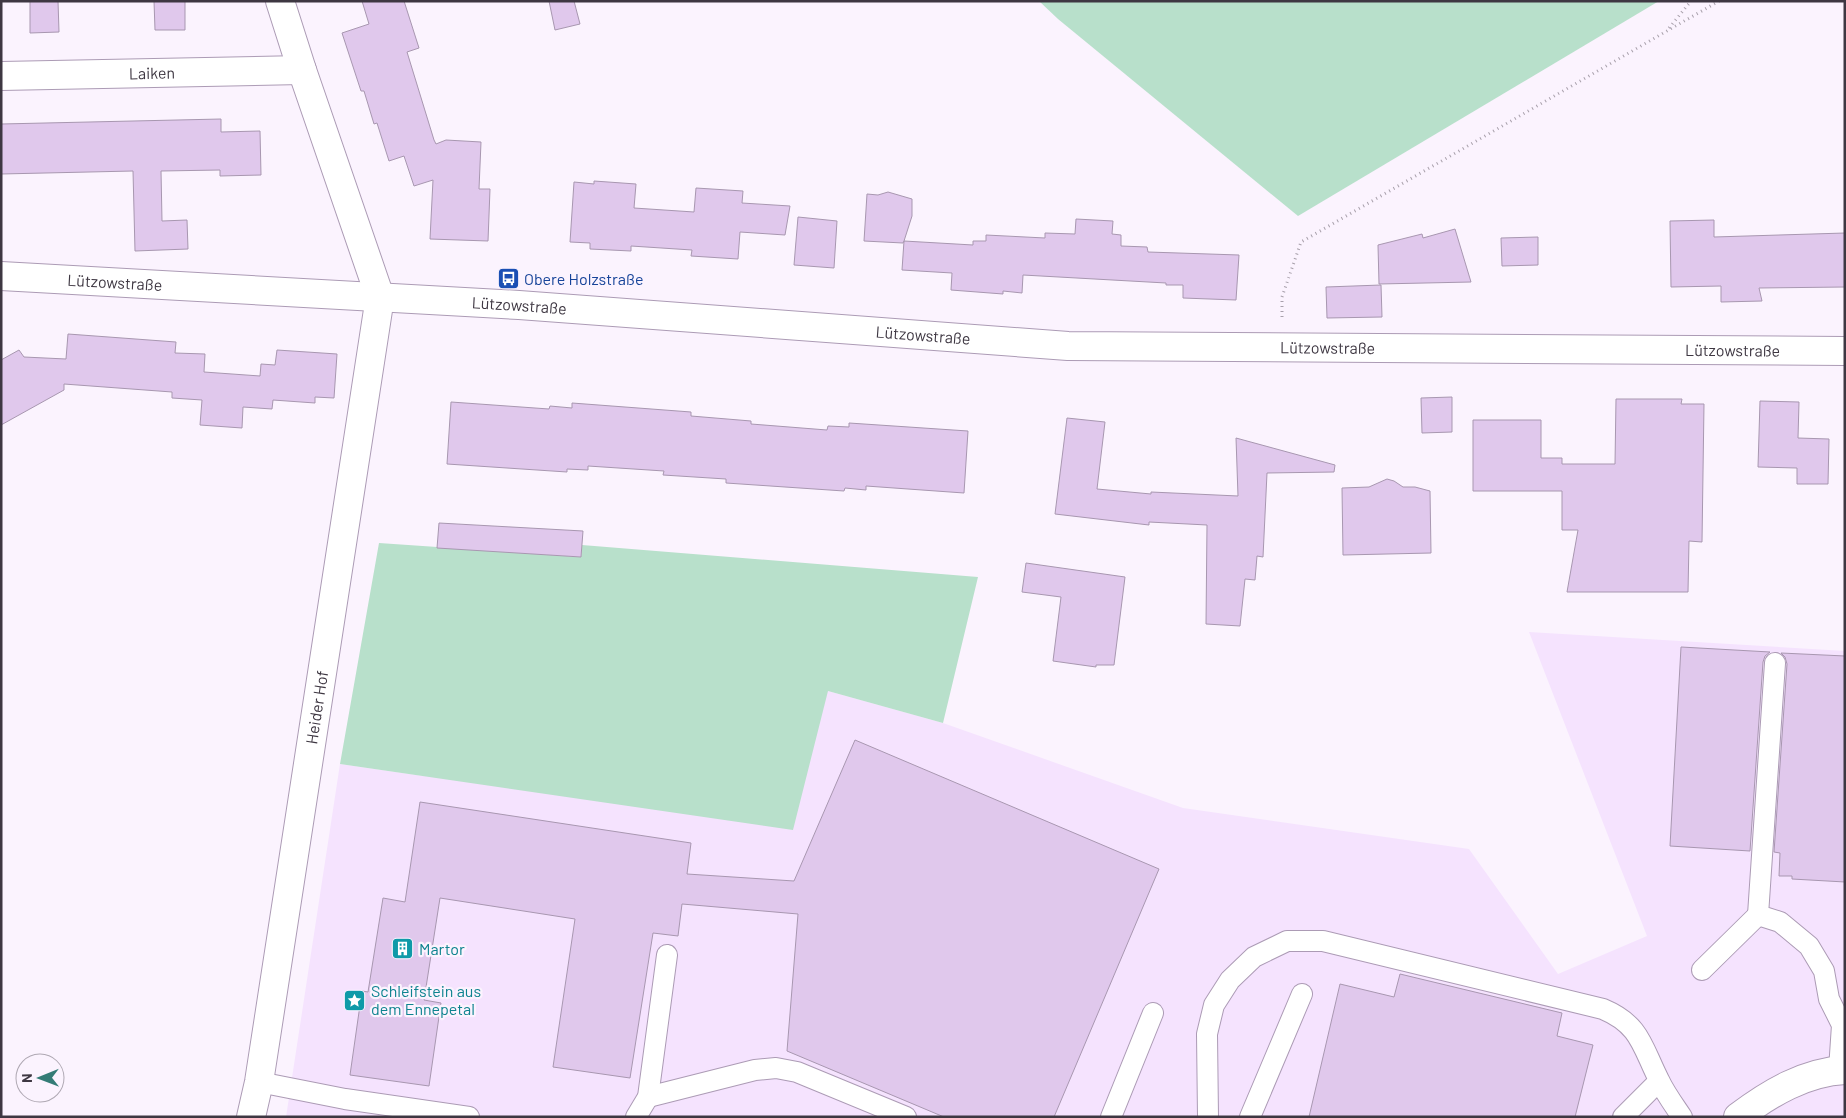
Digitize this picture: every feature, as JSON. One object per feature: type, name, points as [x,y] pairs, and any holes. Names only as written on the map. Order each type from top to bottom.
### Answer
[{"type":"street","points":[[280,1],[380,297]]},
{"type":"street","name":"Laiken","points":[[1,76],[302,70]]},
{"type":"street","name":"Lützowstraße","points":[[1,276],[519,305],[1068,346],[1845,351]]},
{"type":"street","name":"Heider Hof","points":[[251,1117],[259,1082],[380,297]]},
{"type":"street","points":[[1738,1117],[1769,1096],[1807,1076],[1842,1070]]},
{"type":"lane","points":[[1702,970],[1758,915],[1774,663]]},
{"type":"lane","points":[[1758,915],[1780,922],[1809,946],[1824,972],[1829,999],[1843,1022],[1842,1070]]},
{"type":"lane","points":[[1208,1117],[1207,1034],[1214,1005],[1230,980],[1254,957],[1287,941],[1322,941],[1603,1009],[1617,1015],[1630,1026],[1643,1044],[1659,1081],[1682,1117]]},
{"type":"lane","points":[[636,1117],[648,1097],[667,955]]},
{"type":"lane","points":[[1250,1117],[1302,994]]},
{"type":"lane","points":[[1111,1117],[1153,1013]]},
{"type":"lane","points":[[648,1097],[756,1070],[776,1068],[797,1072],[906,1117]]},
{"type":"lane","points":[[1624,1117],[1659,1081]]},
{"type":"lane","points":[[259,1082],[345,1099],[469,1117]]},
{"type":"path","points":[[1667,31],[1691,1]]},
{"type":"path","points":[[1281,348],[1282,297],[1301,242],[1719,1]]},
{"type":"shaded area","points":[[1529,632],[1845,651],[1845,1117],[286,1117],[340,764],[423,776],[828,691],[943,723],[1183,808],[1469,849],[1558,974],[1647,936]]},
{"type":"green space","points":[[1039,1],[1659,1],[1298,216],[1058,19]]},
{"type":"green space","points":[[379,543],[581,557],[582,545],[978,577],[943,723],[828,691],[793,830],[340,764]]},
{"type":"building","points":[[30,1],[58,1],[59,32],[30,33]]},
{"type":"building","points":[[154,1],[185,1],[185,30],[155,30]]},
{"type":"building","points":[[362,1],[404,1],[419,48],[407,52],[436,144],[446,140],[481,142],[479,189],[490,189],[488,241],[430,239],[433,180],[414,186],[404,156],[389,161],[377,123],[374,124],[364,91],[361,91],[342,33],[369,24]]},
{"type":"building","points":[[549,1],[574,1],[580,24],[555,30]]},
{"type":"building","points":[[221,119],[221,132],[260,131],[261,175],[220,176],[220,170],[161,171],[162,221],[187,220],[188,249],[135,251],[133,171],[1,174],[1,124]]},
{"type":"building","points":[[594,181],[636,184],[634,208],[694,212],[696,188],[743,191],[742,203],[790,206],[785,235],[740,232],[738,259],[691,256],[692,250],[631,246],[631,251],[590,249],[590,243],[570,242],[574,182],[594,184]]},
{"type":"building","points":[[888,192],[912,199],[912,216],[904,241],[903,243],[864,241],[867,194],[878,195]]},
{"type":"building","points":[[798,217],[837,221],[834,268],[794,265]]},
{"type":"building","points":[[1076,219],[1113,221],[1112,234],[1121,235],[1121,246],[1147,247],[1148,252],[1239,255],[1236,300],[1183,298],[1183,285],[1166,285],[1166,283],[1023,275],[1022,293],[1003,291],[1003,294],[951,290],[952,273],[902,270],[904,241],[973,245],[973,241],[986,241],[986,235],[1045,238],[1045,233],[1075,234]]},
{"type":"building","points":[[1714,220],[1714,237],[1845,233],[1845,287],[1759,288],[1762,301],[1721,302],[1721,286],[1671,287],[1670,221]]},
{"type":"building","points":[[1455,229],[1471,282],[1379,284],[1378,245],[1422,234],[1423,238]]},
{"type":"building","points":[[1538,237],[1538,265],[1502,266],[1501,238]]},
{"type":"building","points":[[1381,285],[1382,317],[1327,318],[1326,287]]},
{"type":"building","points":[[68,334],[176,342],[175,353],[205,354],[204,372],[260,376],[261,364],[275,365],[277,350],[337,354],[334,398],[315,397],[315,403],[273,400],[272,409],[243,407],[242,428],[200,425],[202,400],[172,398],[172,392],[64,384],[64,390],[1,425],[1,360],[19,350],[24,357],[66,359]]},
{"type":"building","points":[[1452,397],[1452,432],[1422,433],[1421,398]]},
{"type":"building","points":[[1616,399],[1682,399],[1681,404],[1704,404],[1702,542],[1689,541],[1688,592],[1567,592],[1578,530],[1562,530],[1562,491],[1473,491],[1473,420],[1541,420],[1541,458],[1562,458],[1562,464],[1615,464]]},
{"type":"building","points":[[1760,401],[1799,402],[1798,438],[1829,439],[1828,484],[1797,484],[1797,468],[1758,467]]},
{"type":"building","points":[[451,402],[549,409],[550,406],[572,408],[572,403],[691,412],[691,416],[751,421],[751,424],[827,430],[828,426],[849,427],[849,423],[968,431],[964,493],[866,486],[866,490],[845,488],[844,491],[726,483],[726,479],[663,475],[664,471],[588,466],[588,470],[567,469],[567,472],[447,464]]},
{"type":"building","points":[[1067,418],[1105,422],[1097,489],[1151,494],[1151,492],[1238,496],[1236,438],[1335,465],[1334,472],[1267,473],[1263,557],[1257,556],[1255,580],[1245,579],[1240,626],[1206,624],[1207,525],[1149,522],[1149,525],[1055,514]]},
{"type":"building","points":[[1387,479],[1403,487],[1415,487],[1430,491],[1431,553],[1343,555],[1342,488],[1369,487]]},
{"type":"building","points":[[439,523],[583,531],[581,557],[437,548]]},
{"type":"building","points":[[1026,563],[1125,577],[1114,665],[1096,665],[1096,667],[1053,661],[1061,597],[1022,592]]},
{"type":"building","points":[[1681,647],[1770,652],[1765,656],[1763,662],[1750,851],[1670,846]]},
{"type":"building","points":[[1781,653],[1845,656],[1845,882],[1792,879],[1792,876],[1779,876],[1780,853],[1774,852],[1787,664],[1785,657]]},
{"type":"building","points":[[855,740],[1159,869],[1054,1117],[944,1117],[787,1051],[798,914],[682,904],[678,936],[653,933],[630,1078],[553,1067],[575,919],[440,898],[424,1000],[441,1003],[429,1086],[350,1075],[362,991],[368,992],[383,898],[405,902],[420,802],[691,843],[687,874],[794,881]]},
{"type":"building","points":[[1400,974],[1562,1013],[1557,1036],[1593,1045],[1575,1117],[1309,1117],[1340,984],[1394,997]]},
{"type":"place","name":"Obere Holzstraße","points":[[508,279]]},
{"type":"place","name":"Martor","points":[[403,949]]},
{"type":"place","name":"Schleifstein aus dem Ennepetal","points":[[355,1000]]}]
